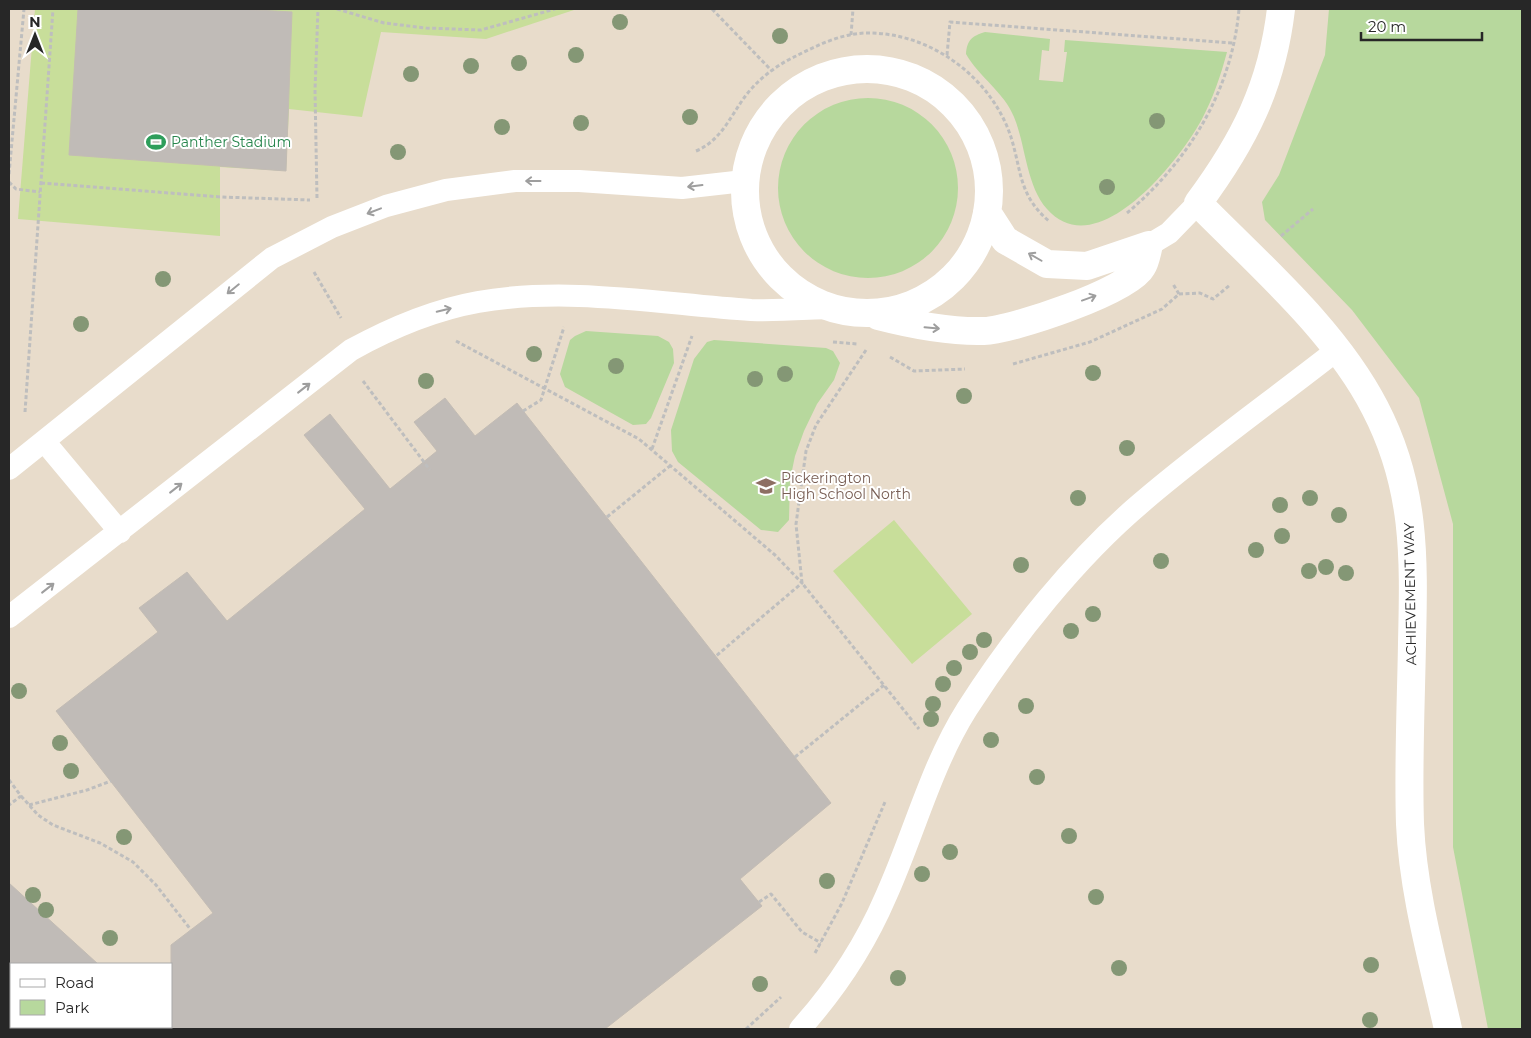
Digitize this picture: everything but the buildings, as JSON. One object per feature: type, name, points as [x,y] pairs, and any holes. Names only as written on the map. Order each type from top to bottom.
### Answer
[{"type":"street","points":[[1198,203],[1227,164],[1251,121],[1268,77],[1278,34],[1281,9]]},
{"type":"street","points":[[868,314],[908,307],[943,288],[971,258],[987,220],[990,181],[980,142],[958,108],[926,83],[888,70],[847,70],[809,82],[777,107],[754,141],[744,181],[747,221],[763,258],[791,288],[827,308],[868,314],[927,328],[986,331],[1030,321],[1115,289],[1142,268],[1149,245]]},
{"type":"street","name":"ACHIEVEMENT WAY","points":[[1198,203],[1304,312],[1337,350],[1375,408],[1390,442],[1404,484],[1412,529],[1413,583],[1410,826],[1418,887],[1448,1029]]},
{"type":"street","points":[[988,212],[1005,240],[1047,264],[1087,266],[1149,245]]},
{"type":"lane","points":[[9,469],[272,258],[332,227],[386,206],[446,190],[515,181],[579,181],[682,188],[744,181]]},
{"type":"lane","points":[[1149,245],[1168,232],[1198,203]]},
{"type":"lane","points":[[9,617],[351,350],[385,332],[433,313],[478,302],[527,296],[580,296],[754,310],[827,308]]},
{"type":"lane","points":[[800,1029],[824,1003],[858,953],[886,896],[935,771],[966,710],[1020,633],[1074,570],[1140,503],[1337,350]]},
{"type":"lane","points":[[44,441],[120,532]]},
{"type":"path","points":[[9,174],[24,9]]},
{"type":"path","points":[[25,415],[53,9]]},
{"type":"path","points":[[41,183],[221,197],[317,200],[315,90],[318,9]]},
{"type":"path","points":[[337,9],[384,23],[426,28],[481,30],[555,9]]},
{"type":"path","points":[[712,9],[772,71]]},
{"type":"path","points":[[851,35],[853,9]]},
{"type":"path","points":[[946,55],[950,22],[1233,43]]},
{"type":"path","points":[[9,182],[16,189],[40,192]]},
{"type":"path","points":[[1288,230],[1313,209]]},
{"type":"path","points":[[301,243],[310,264],[347,327],[352,367],[430,470]]},
{"type":"path","points":[[523,411],[541,400],[566,322]]},
{"type":"path","points":[[652,449],[694,331]]},
{"type":"path","points":[[450,340],[456,341],[639,439],[652,449],[775,554],[802,584],[920,728],[916,737]]},
{"type":"path","points":[[802,584],[796,524],[806,451],[816,424],[870,345],[831,342]]},
{"type":"path","points":[[607,518],[670,465]]},
{"type":"path","points":[[716,656],[802,584]]},
{"type":"path","points":[[795,757],[884,684]]},
{"type":"path","points":[[9,780],[20,796],[38,815],[53,825],[100,843],[133,862],[156,885],[191,930]]},
{"type":"path","points":[[29,805],[88,790],[111,781]]},
{"type":"path","points":[[813,955],[842,904],[889,794]]},
{"type":"path","points":[[9,805],[20,796]]},
{"type":"path","points":[[759,902],[771,894],[802,932],[821,942]]},
{"type":"path","points":[[746,1029],[786,992]]},
{"type":"shaded area","name":"Pickerington High School North","points":[[9,9],[1522,9],[1522,1029],[9,1029]]},
{"type":"green space","name":"Panther Stadium","points":[[35,9],[577,9],[486,39],[381,32],[362,117],[289,109],[286,171],[220,167],[220,236],[18,219]]},
{"type":"green space","points":[[1329,9],[1522,9],[1522,1029],[1488,1029],[1453,847],[1453,524],[1419,398],[1352,310],[1265,220],[1262,202],[1279,175],[1325,55]]},
{"type":"green space","points":[[985,32],[1050,39],[1049,51],[1042,50],[1039,80],[1063,82],[1067,52],[1064,52],[1065,40],[1227,52],[1210,103],[1191,137],[1176,158],[1135,201],[1112,216],[1089,225],[1067,223],[1047,209],[1040,199],[1030,177],[1018,128],[1010,108],[966,54],[971,39]]},
{"type":"green space","points":[[877,98],[886,99],[911,108],[932,124],[948,145],[957,170],[957,206],[948,231],[932,252],[911,268],[903,271],[886,277],[859,278],[850,277],[825,268],[798,245],[788,231],[779,206],[778,179],[779,170],[788,145],[811,118],[825,108],[850,99]]},
{"type":"green space","points":[[586,331],[658,336],[669,342],[673,349],[674,363],[651,418],[646,424],[633,425],[565,387],[560,374],[570,340]]},
{"type":"green space","points":[[714,340],[826,348],[833,351],[840,363],[834,380],[817,404],[804,431],[795,456],[790,480],[789,520],[778,532],[761,530],[678,462],[672,451],[671,430],[694,359],[707,342]]},
{"type":"green space","points":[[894,520],[972,614],[912,664],[833,571]]},
{"type":"place","name":"Panther Stadium","points":[[156,142]]},
{"type":"place","name":"Pickerington High School North","points":[[766,486]]}]
